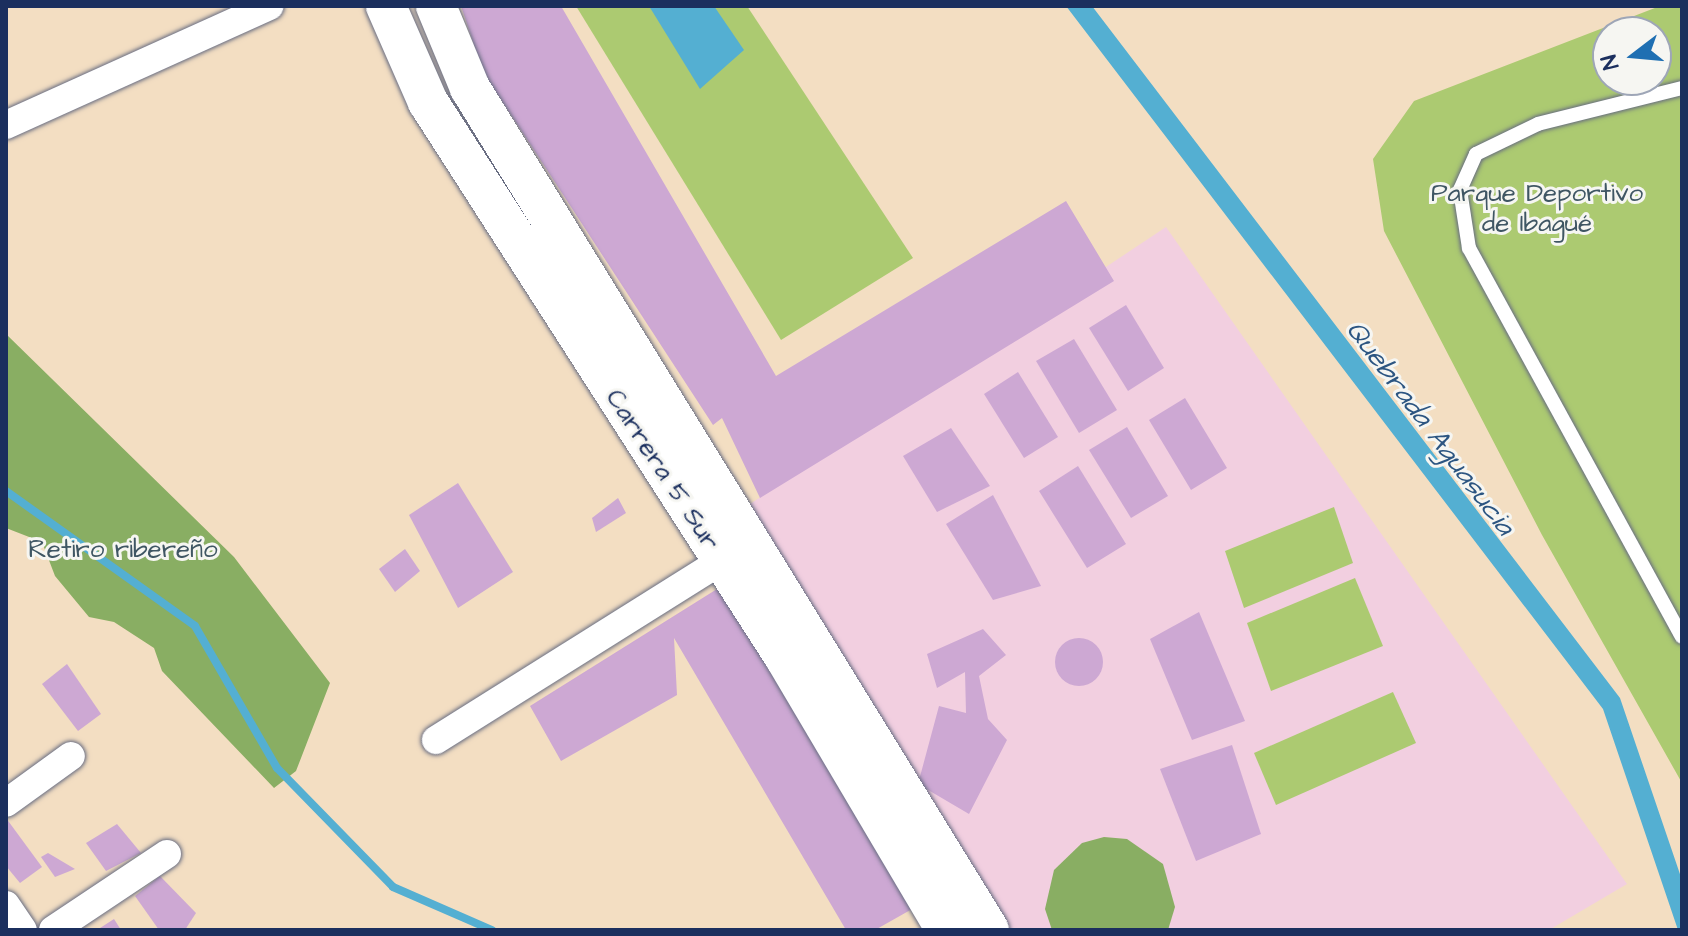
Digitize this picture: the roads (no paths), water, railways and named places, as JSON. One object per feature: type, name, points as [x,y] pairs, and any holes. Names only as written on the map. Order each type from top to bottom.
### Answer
[{"type":"street","points":[[6,125],[269,6]]},
{"type":"street","name":"Carrera 5 Sur","points":[[386,6],[428,102],[784,656],[946,930]]},
{"type":"street","name":"Carrera 5 Sur","points":[[436,6],[470,88],[989,930]]},
{"type":"street","points":[[436,740],[721,561]]},
{"type":"street","points":[[6,803],[71,756]]},
{"type":"street","points":[[53,930],[167,854]]},
{"type":"street","points":[[6,905],[23,930]]},
{"type":"lane","points":[[1682,88],[1538,124],[1476,154],[1460,190],[1469,248],[1682,637]]},
{"type":"water","points":[[649,6],[714,6],[744,50],[700,89]]},
{"type":"water","name":"Quebrada Aguasucia","points":[[1066,6],[1092,6],[1620,698],[1682,880],[1682,930],[1678,930],[1603,709]]},
{"type":"waterway","points":[[6,491],[195,626],[277,768],[393,887],[492,930]]},
{"type":"park label","name":"Parque Deportivo de Ibagué","points":[[1537,209]]},
{"type":"park label","name":"Retiro ribereño","points":[[123,550]]}]
